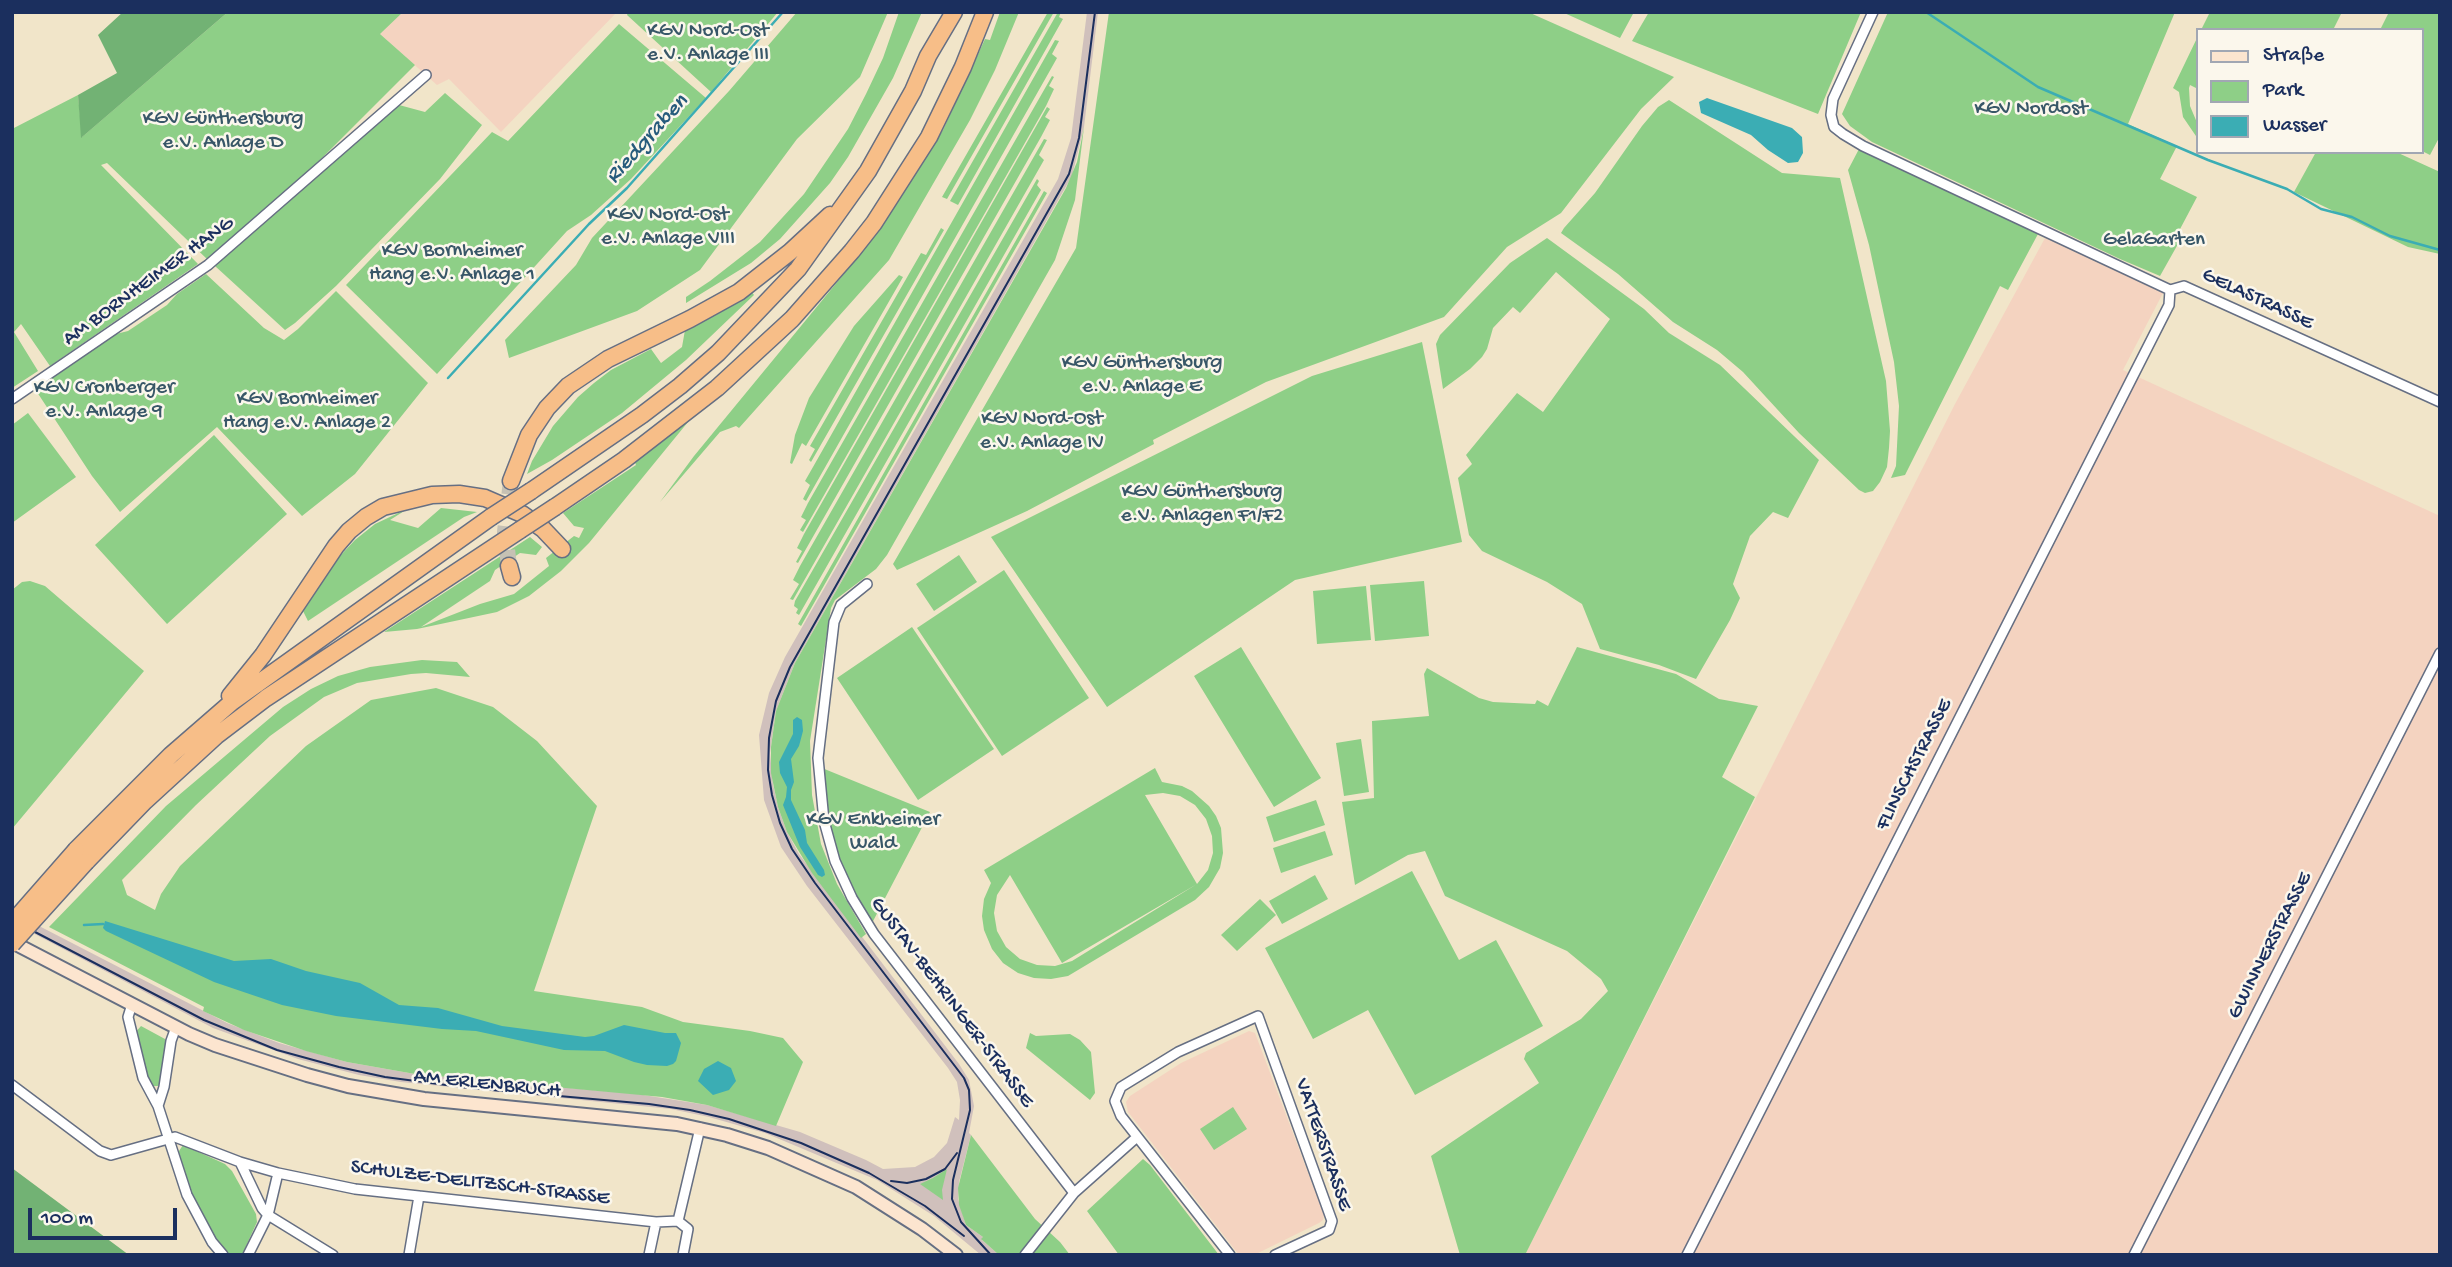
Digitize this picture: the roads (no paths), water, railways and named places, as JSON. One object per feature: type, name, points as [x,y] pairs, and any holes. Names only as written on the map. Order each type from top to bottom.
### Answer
[{"type":"highway","points":[[12,943],[81,856],[171,755],[206,723],[271,673],[491,517],[642,415],[718,353],[798,269],[849,197],[881,148],[954,12]]},
{"type":"highway","points":[[12,923],[81,856],[216,736],[266,698],[624,460],[717,388],[792,318],[874,223],[929,136],[963,67],[985,12]]},
{"type":"highway","points":[[511,481],[529,435],[547,408],[568,386],[608,359],[739,292],[790,252],[849,197]]},
{"type":"highway","points":[[206,723],[263,655],[336,546],[349,531],[383,507],[432,495],[459,494],[485,498],[522,514],[543,529],[562,548]]},
{"type":"main road","name":"AM ERLENBRUCH","points":[[12,943],[215,1045],[348,1086],[424,1099],[653,1120],[700,1128],[768,1148],[830,1174],[878,1200],[956,1255]]},
{"type":"street","name":"GELASTRASSE","points":[[1873,12],[1833,99],[1831,115],[1834,127],[1863,146],[2170,290],[2184,286],[2440,402]]},
{"type":"street","name":"AM BORNHEIMER HANG","points":[[12,399],[208,265],[426,75]]},
{"type":"street","name":"FLINSCHSTRASSE","points":[[1687,1255],[2169,305],[2170,290]]},
{"type":"street","name":"GUSTAV-BEHRINGER-STRASSE","points":[[866,584],[841,605],[834,622],[818,758],[824,821],[835,860],[852,898],[874,933],[1074,1193]]},
{"type":"street","name":"GWINNERSTRASSE","points":[[2134,1255],[2440,653]]},
{"type":"street","points":[[132,1004],[128,1017],[141,1072],[158,1106],[187,1195],[212,1242],[223,1255]]},
{"type":"street","name":"VATTERSTRASSE","points":[[1136,1137],[1116,1106],[1116,1095],[1121,1087],[1178,1052],[1258,1016],[1332,1221],[1329,1230],[1275,1255]]},
{"type":"street","points":[[158,1106],[176,1027]]},
{"type":"street","points":[[12,1085],[105,1153],[119,1154],[168,1138]]},
{"type":"street","points":[[683,1255],[688,1229],[678,1221],[700,1128]]},
{"type":"street","points":[[1025,1255],[1074,1193],[1136,1137],[1230,1255]]},
{"type":"street","name":"SCHULZE-DELITZSCH-STRASSE","points":[[168,1138],[181,1139],[240,1162],[278,1173],[355,1189],[656,1222],[678,1221]]},
{"type":"street","points":[[240,1162],[268,1215],[333,1255]]},
{"type":"street","points":[[248,1255],[268,1215],[278,1173]]},
{"type":"street","points":[[409,1255],[419,1196]]},
{"type":"street","points":[[649,1255],[656,1222]]},
{"type":"water","points":[[1707,98],[1792,128],[1802,137],[1803,153],[1798,162],[1788,163],[1751,135],[1701,113],[1699,102]]},
{"type":"water","points":[[797,717],[802,720],[803,731],[799,746],[791,759],[794,782],[791,800],[805,830],[807,843],[824,870],[825,875],[822,877],[800,847],[783,805],[787,787],[780,773],[779,762],[793,734],[793,720]]},
{"type":"water","points":[[105,921],[234,961],[271,959],[306,971],[360,983],[399,1005],[438,1008],[502,1026],[585,1037],[624,1025],[676,1033],[681,1043],[673,1064],[647,1065],[605,1051],[564,1050],[476,1031],[336,1016],[282,1005],[214,982],[106,931],[103,928]]},
{"type":"water","points":[[718,1061],[731,1068],[736,1081],[729,1090],[713,1095],[698,1081],[704,1069]]},
{"type":"waterway","name":"Riedgraben","points":[[448,378],[589,224],[627,188],[783,12]]},
{"type":"waterway","name":"Riedgraben","points":[[1926,12],[2038,87],[2208,160],[2287,189],[2321,209],[2352,217],[2390,236],[2440,250]]},
{"type":"waterway","points":[[84,925],[103,924]]},
{"type":"tunnel","points":[[509,566],[505,532],[511,481]]},
{"type":"tram line","points":[[991,1255],[961,1222],[952,1199],[953,1180],[970,1110],[969,1090],[964,1078],[792,849],[780,823],[772,795],[768,770],[769,738],[776,701],[790,667],[1069,174],[1079,138],[1095,12]]},
{"type":"tram line","points":[[12,920],[204,1020],[277,1050],[385,1077],[469,1088],[649,1104],[729,1119],[801,1143],[869,1173],[925,1206],[964,1236]]},
{"type":"tram line","points":[[891,1181],[907,1183],[926,1179],[945,1169],[957,1153]]},
{"type":"park label","name":"KGV Nord-Ost e.V. Anlage III","points":[[708,44]]},
{"type":"park label","name":"KGV Nordost","points":[[2031,110]]},
{"type":"park label","name":"KGV Günthersburg e.V. Anlage D","points":[[223,132]]},
{"type":"park label","name":"KGV Nord-Ost e.V. Anlage VIII","points":[[668,228]]},
{"type":"park label","name":"GelaGarten","points":[[2154,241]]},
{"type":"park label","name":"KGV Bornheimer Hang e.V. Anlage 1","points":[[452,264]]},
{"type":"park label","name":"KGV Günthersburg e.V. Anlage E","points":[[1142,376]]},
{"type":"park label","name":"KGV Cronberger e.V. Anlage 9","points":[[104,401]]},
{"type":"park label","name":"KGV Bornheimer Hang e.V. Anlage 2","points":[[307,412]]},
{"type":"park label","name":"KGV Nord-Ost e.V. Anlage IV","points":[[1042,432]]},
{"type":"park label","name":"KGV Günthersburg e.V. Anlagen F1/F2","points":[[1202,505]]},
{"type":"park label","name":"KGV Enkheimer Wald","points":[[873,833]]}]
